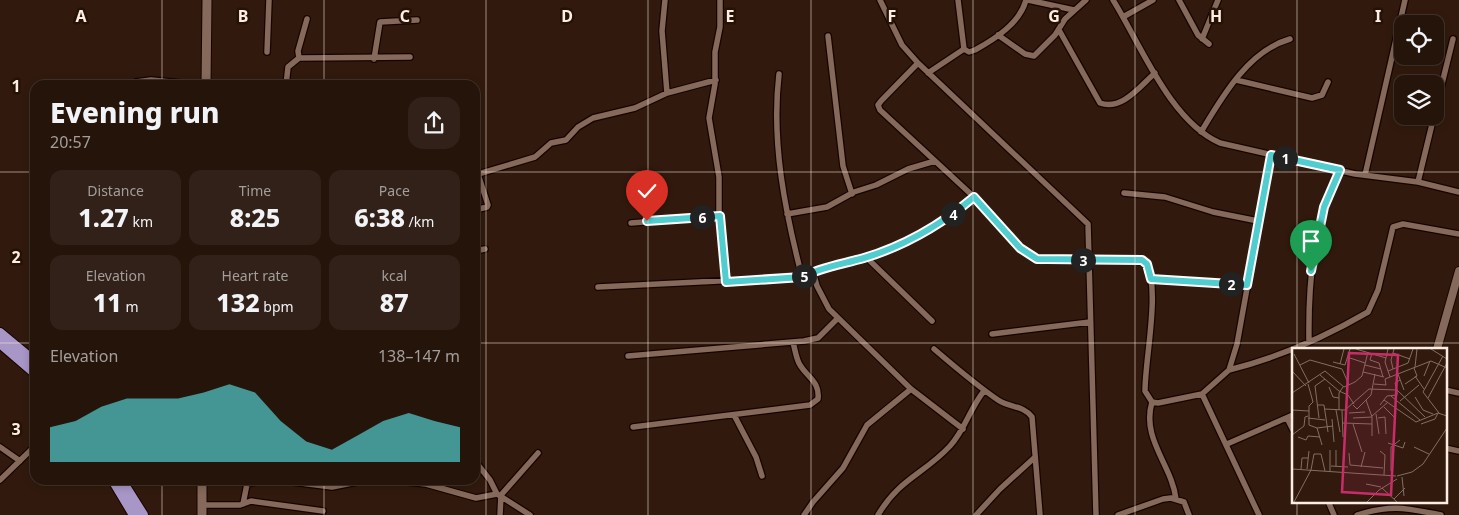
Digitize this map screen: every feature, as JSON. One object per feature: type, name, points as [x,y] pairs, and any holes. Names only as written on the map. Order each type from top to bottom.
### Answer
[{"type":"highway","points":[[0,334],[30,358]]},
{"type":"highway","points":[[0,343],[30,368]]},
{"type":"highway","points":[[116,485],[134,515]]},
{"type":"highway","points":[[124,485],[143,515]]},
{"type":"main road","points":[[206,80],[207,0]]},
{"type":"main road","points":[[202,485],[202,515]]},
{"type":"street","points":[[267,52],[269,0]]},
{"type":"street","points":[[665,0],[662,31],[667,93]]},
{"type":"street","points":[[720,0],[720,27],[715,52],[716,80],[709,118],[717,154],[726,282]]},
{"type":"street","points":[[880,0],[902,45],[918,63],[1081,216],[1088,229],[1096,515]]},
{"type":"street","points":[[958,0],[964,48],[969,52],[998,35],[1020,15],[1027,0],[1074,10]]},
{"type":"street","points":[[998,35],[1025,54],[1034,56],[1040,52],[1074,10],[1086,0]]},
{"type":"street","points":[[1113,0],[1155,73],[1186,118],[1201,132],[1220,143],[1340,170],[1418,182],[1459,192]]},
{"type":"street","points":[[1124,17],[1153,0]]},
{"type":"street","points":[[1179,0],[1202,40],[1209,44]]},
{"type":"street","points":[[1202,40],[1218,0]]},
{"type":"street","points":[[1365,175],[1405,0]]},
{"type":"street","points":[[299,58],[298,51],[307,19]]},
{"type":"street","points":[[374,59],[380,22],[417,20]]},
{"type":"street","points":[[1059,30],[1100,103],[1114,104],[1124,100],[1155,73]]},
{"type":"street","points":[[828,36],[843,166],[852,194]]},
{"type":"street","points":[[1201,132],[1236,80],[1262,53],[1275,43],[1290,39]]},
{"type":"street","points":[[1444,76],[1453,39]]},
{"type":"street","points":[[928,73],[964,48]]},
{"type":"street","points":[[287,80],[288,67],[299,58],[374,59],[410,57]]},
{"type":"street","points":[[918,63],[878,105],[884,115],[974,197],[1028,255],[1048,261],[1142,260],[1147,264],[1151,279],[1150,337],[1145,382],[1147,397],[1152,402],[1158,403],[1202,394],[1228,370],[1248,365],[1292,348]]},
{"type":"street","points":[[779,74],[777,138],[787,214],[802,277]]},
{"type":"street","points":[[480,174],[535,157],[550,143],[566,140],[578,127],[593,118],[635,108],[667,93],[716,80]]},
{"type":"street","points":[[1236,80],[1312,98],[1322,95],[1328,82]]},
{"type":"street","points":[[1418,182],[1432,125]]},
{"type":"street","points":[[1228,370],[1236,344],[1271,155]]},
{"type":"street","points":[[787,214],[827,207],[908,169],[935,161]]},
{"type":"street","points":[[1309,342],[1308,299],[1316,242],[1324,207],[1340,170]]},
{"type":"street","points":[[480,183],[488,205],[480,209]]},
{"type":"street","points":[[1124,193],[1165,197],[1213,212],[1258,221]]},
{"type":"street","points":[[598,287],[802,277],[866,257],[920,235],[956,213],[974,197]]},
{"type":"street","points":[[631,223],[720,216]]},
{"type":"street","points":[[1293,348],[1364,315],[1371,308],[1392,227],[1396,224],[1459,234]]},
{"type":"street","points":[[480,250],[486,249]]},
{"type":"street","points":[[866,257],[932,322]]},
{"type":"street","points":[[813,272],[823,299],[838,318],[911,389],[963,429]]},
{"type":"street","points":[[1437,348],[1459,272]]},
{"type":"street","points":[[1151,279],[1247,285]]},
{"type":"street","points":[[628,356],[793,342],[818,338],[838,318]]},
{"type":"street","points":[[992,334],[1090,322]]},
{"type":"street","points":[[633,427],[810,405],[818,399],[819,390],[814,380],[800,365],[793,342]]},
{"type":"street","points":[[934,350],[984,391],[1003,403],[1028,411],[1034,428],[1034,458],[1040,515]]},
{"type":"street","points":[[804,515],[813,502],[844,468],[866,425],[911,389]]},
{"type":"street","points":[[1446,390],[1459,393]]},
{"type":"street","points":[[878,515],[888,498],[900,486],[949,447],[963,429],[984,391]]},
{"type":"street","points":[[1202,394],[1259,515]]},
{"type":"street","points":[[1152,402],[1148,415],[1150,430],[1159,455],[1174,485],[1176,499]]},
{"type":"street","points":[[734,415],[756,457],[762,476]]},
{"type":"street","points":[[1227,444],[1290,416]]},
{"type":"street","points":[[0,447],[20,461]]},
{"type":"street","points":[[1446,448],[1459,451]]},
{"type":"street","points":[[0,480],[30,451]]},
{"type":"street","points":[[430,485],[476,498],[499,495],[538,453]]},
{"type":"street","points":[[976,515],[1034,458]]},
{"type":"street","points":[[480,467],[499,495],[530,515]]},
{"type":"street","points":[[243,504],[247,485]]},
{"type":"street","points":[[316,485],[332,487],[342,485]]},
{"type":"street","points":[[499,495],[500,515]]},
{"type":"street","points":[[1118,515],[1163,499],[1176,499],[1184,502],[1189,515]]},
{"type":"street","points":[[201,505],[243,504],[251,501],[323,511]]},
{"type":"street","points":[[1328,502],[1334,515]]},
{"type":"street","points":[[1357,515],[1381,508],[1393,507],[1441,515]]},
{"type":"route","points":[[647,221],[720,216],[726,282],[802,277],[866,257],[920,235],[956,213],[974,197],[1020,248],[1028,255],[1037,259],[1048,261],[1142,260],[1150,270],[1151,279],[1247,285],[1271,155],[1340,170],[1324,207],[1311,271]]}]
